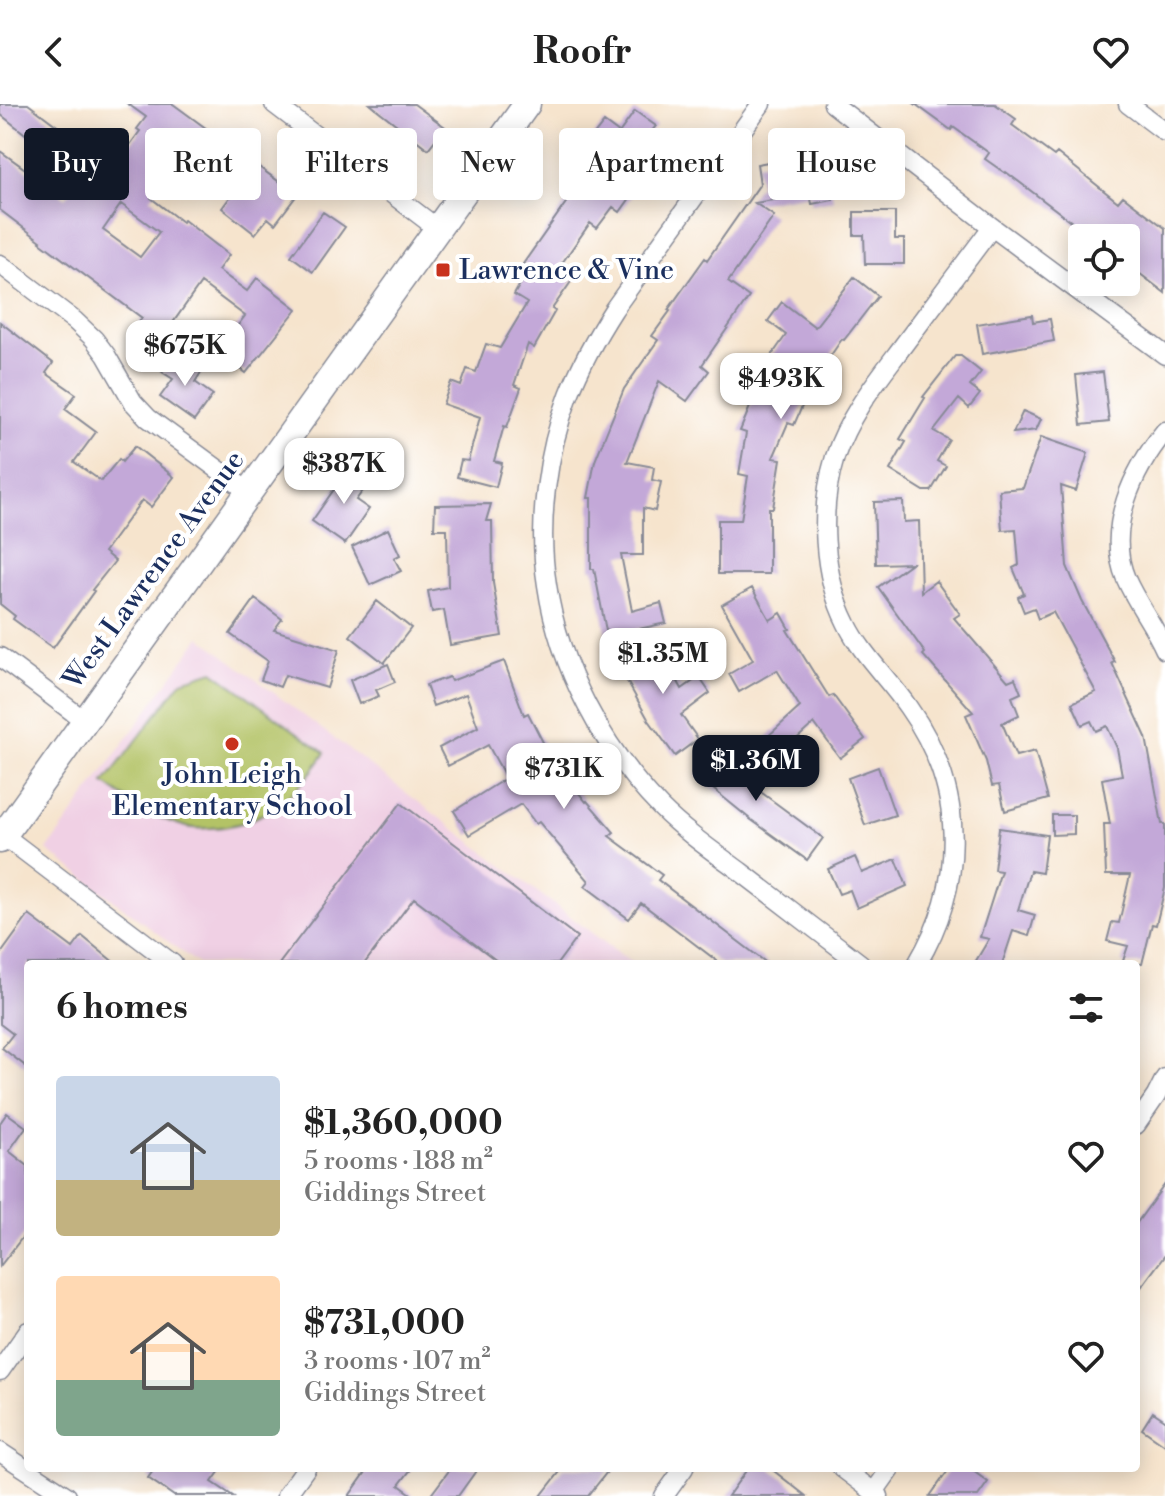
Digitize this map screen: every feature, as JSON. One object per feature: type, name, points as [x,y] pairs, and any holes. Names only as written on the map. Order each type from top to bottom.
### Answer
[{"type":"main road","name":"West Lawrence Avenue","points":[[2,838],[527,104]]},
{"type":"street","points":[[274,104],[438,229]]},
{"type":"street","points":[[761,104],[614,309],[580,367],[568,397],[551,459],[544,521],[546,584],[561,643],[585,703],[638,783],[682,828],[856,960]]},
{"type":"street","points":[[833,104],[1165,355]]},
{"type":"street","points":[[1128,104],[1165,132]]},
{"type":"street","points":[[919,960],[931,937],[949,883],[953,832],[951,809],[940,766],[919,723],[874,667],[847,624],[832,582],[826,532],[827,505],[834,460],[853,415],[992,227]]},
{"type":"street","points":[[0,264],[94,339],[133,402],[148,418],[249,492]]},
{"type":"street","points":[[1165,431],[1140,467],[1129,491],[1120,523],[1119,552],[1126,578],[1165,650]]},
{"type":"street","points":[[0,657],[85,721]]},
{"type":"street","points":[[2,838],[168,960]]},
{"type":"street","points":[[1140,1119],[1165,1078]]},
{"type":"street","points":[[0,1371],[24,1337]]},
{"type":"street","points":[[0,1452],[24,1468]]},
{"type":"street","points":[[30,1472],[67,1496]]},
{"type":"street","points":[[286,1496],[303,1472]]},
{"type":"street","points":[[664,1496],[681,1472]]},
{"type":"street","points":[[847,1472],[876,1494],[889,1472]]},
{"type":"shaded area","name":"John Leigh Elementary School","points":[[200,637],[628,960],[193,960],[47,850]]},
{"type":"green space","points":[[213,671],[325,753],[291,794],[263,814],[230,826],[191,828],[150,813],[104,783],[182,681]]},
{"type":"building","points":[[0,104],[28,104],[60,128],[24,128],[24,133],[0,114]]},
{"type":"building","points":[[128,104],[173,104],[206,128],[145,128],[145,200],[154,200],[229,255],[218,270],[247,291],[257,278],[297,309],[246,373],[232,362],[236,358],[221,347],[245,316],[201,283],[162,338],[139,322],[142,318],[0,210],[0,151],[24,168],[24,200],[129,200],[129,146],[146,117]],"holes":[[[121,204],[159,232],[140,257],[103,230]]]},
{"type":"building","points":[[370,104],[414,104],[445,127],[433,128],[433,143],[428,149],[417,140],[417,128],[401,128]]},
{"type":"building","points":[[915,104],[995,104],[1016,119],[1012,125],[1054,156],[1057,153],[1118,202],[1123,196],[1165,228],[1165,293],[1140,274],[1140,224],[1075,224],[985,159],[989,153],[953,127],[951,130]]},
{"type":"building","points":[[635,111],[656,126],[654,128],[623,128]]},
{"type":"building","points":[[768,162],[768,200],[773,200],[755,203],[774,216],[728,282],[749,297],[702,365],[709,371],[687,401],[659,381],[627,462],[654,467],[652,480],[661,482],[655,511],[643,508],[643,555],[621,555],[632,611],[661,603],[666,623],[607,636],[594,569],[591,569],[591,498],[588,498],[595,461],[624,389],[658,340],[652,336],[705,258],[707,260],[749,200],[752,200],[760,184],[757,164]]},
{"type":"building","points":[[261,169],[277,180],[277,200],[293,200],[275,224],[268,218],[255,234],[222,208],[228,200],[261,200]]},
{"type":"building","points":[[568,200],[629,200],[620,212],[613,207],[597,228],[590,223],[560,266],[575,276],[552,309],[555,311],[534,348],[528,344],[514,385],[521,388],[507,427],[504,426],[494,461],[502,463],[496,487],[457,477],[461,460],[468,461],[480,417],[443,404],[451,382],[461,386],[467,369],[476,372],[486,344],[500,348],[527,303],[514,295],[529,268],[523,264]]},
{"type":"building","points":[[811,200],[833,200],[812,204]]},
{"type":"building","points":[[323,212],[345,227],[313,272],[291,256]]},
{"type":"building","points":[[854,212],[895,212],[895,239],[904,239],[904,264],[865,264],[864,235],[854,235]]},
{"type":"building","points":[[854,277],[878,296],[842,339],[799,402],[803,404],[794,425],[788,423],[773,458],[781,459],[773,508],[769,508],[769,574],[718,574],[718,520],[741,520],[748,476],[739,474],[746,433],[740,431],[770,358],[786,335],[768,321],[782,302],[815,327]]},
{"type":"building","points":[[1032,315],[1033,322],[1050,319],[1054,341],[982,354],[977,324]]},
{"type":"building","points":[[0,322],[53,363],[46,373],[76,394],[65,409],[96,432],[74,462],[101,481],[119,459],[122,462],[135,446],[174,477],[151,507],[142,500],[104,552],[115,561],[53,648],[13,619],[15,616],[0,604]]},
{"type":"building","points":[[176,353],[202,371],[195,382],[213,395],[194,421],[160,397],[173,379],[162,372]]},
{"type":"building","points":[[955,356],[961,356],[981,372],[970,386],[980,394],[969,408],[959,399],[934,431],[949,440],[937,461],[946,466],[931,491],[924,491],[890,470],[906,442],[900,439],[923,397]]},
{"type":"building","points":[[1103,372],[1109,422],[1081,425],[1076,375]]},
{"type":"building","points":[[1023,411],[1041,419],[1036,430],[1013,433]]},
{"type":"building","points":[[1041,437],[1088,453],[1076,491],[1061,486],[1067,566],[1115,662],[1112,663],[1146,737],[1162,824],[1165,824],[1165,888],[1142,964],[1140,960],[1123,960],[1128,946],[1107,941],[1112,922],[1119,923],[1130,875],[1106,875],[1104,824],[1110,824],[1102,779],[1122,775],[1117,748],[1107,726],[1096,731],[1091,721],[1082,725],[1072,703],[1096,692],[1053,612],[1038,619],[1034,608],[1024,612],[1018,597],[1024,594],[1013,568],[1019,565],[1016,529],[1002,530],[999,490],[1023,488]]},
{"type":"building","points":[[351,465],[371,480],[356,500],[369,509],[345,544],[312,521]]},
{"type":"building","points":[[903,501],[904,522],[919,521],[921,592],[936,581],[960,614],[954,618],[1008,681],[1015,678],[1021,693],[1012,697],[1019,715],[1002,723],[1016,756],[1035,751],[1048,799],[1005,811],[999,785],[992,786],[986,761],[966,715],[973,712],[923,655],[925,653],[878,587],[911,563],[876,564],[874,502]]},
{"type":"building","points":[[491,504],[486,521],[492,521],[493,583],[502,636],[450,645],[444,610],[432,612],[428,591],[448,587],[447,529],[434,529],[435,505]]},
{"type":"building","points":[[388,529],[400,555],[394,558],[401,571],[370,585],[352,547]]},
{"type":"building","points":[[752,588],[770,620],[781,613],[790,629],[787,630],[829,697],[833,695],[865,739],[840,758],[814,723],[780,754],[766,738],[800,707],[777,670],[739,692],[729,674],[753,660],[722,605]]},
{"type":"building","points":[[255,599],[282,619],[274,630],[339,650],[327,688],[285,675],[280,687],[261,680],[268,661],[230,634]]},
{"type":"building","points":[[377,601],[411,628],[384,663],[350,636]]},
{"type":"building","points":[[657,643],[682,689],[699,677],[710,693],[681,715],[698,739],[675,756],[648,719],[618,665]]},
{"type":"building","points":[[504,661],[524,715],[528,713],[550,756],[614,832],[609,836],[662,875],[658,880],[763,960],[716,960],[641,903],[629,919],[585,886],[589,881],[521,804],[469,835],[454,811],[506,778],[488,745],[448,766],[439,748],[478,727],[466,694],[433,706],[426,685],[449,677],[451,681]]},
{"type":"building","points":[[388,664],[395,682],[376,690],[379,696],[359,704],[350,680]]},
{"type":"building","points":[[721,744],[745,763],[738,772],[823,838],[807,860],[696,775]]},
{"type":"building","points":[[878,767],[895,815],[865,825],[848,778]]},
{"type":"building","points":[[401,803],[577,937],[560,960],[496,960],[414,898],[367,960],[282,960]]},
{"type":"building","points":[[1052,815],[1074,815],[1074,834],[1052,835]]},
{"type":"building","points":[[999,828],[1047,835],[1042,873],[1030,871],[1018,910],[1035,915],[1029,936],[1013,931],[1003,960],[976,960],[989,939],[980,937],[1001,871],[994,870]]},
{"type":"building","points":[[855,857],[862,873],[896,859],[907,886],[857,908],[850,890],[839,894],[828,869]]},
{"type":"building","points":[[29,915],[73,948],[82,936],[111,960],[24,960],[24,1065],[2,1048],[13,1034],[0,1024],[0,955]]},
{"type":"building","points":[[7,1113],[24,1126],[9,1151],[24,1163],[24,1235],[0,1266],[0,1123]]},
{"type":"building","points":[[1165,1184],[1165,1255],[1140,1289],[1140,1218]]},
{"type":"building","points":[[1153,1412],[1165,1420],[1165,1445],[1142,1429]]},
{"type":"building","points":[[152,1472],[219,1472],[212,1482],[233,1496],[174,1496],[148,1478]]},
{"type":"building","points":[[366,1472],[409,1472],[399,1485],[414,1496],[349,1496]]},
{"type":"building","points":[[448,1472],[475,1472],[458,1496],[430,1496]]},
{"type":"building","points":[[560,1472],[607,1472],[588,1496],[541,1496]]},
{"type":"building","points":[[745,1472],[775,1472],[806,1496],[728,1496]]},
{"type":"building","points":[[947,1472],[974,1472],[988,1482],[978,1496],[930,1496]]},
{"type":"place","name":"Lawrence & Vine","points":[[443,270]]},
{"type":"place","name":"John Leigh Elementary School","points":[[232,744]]}]
